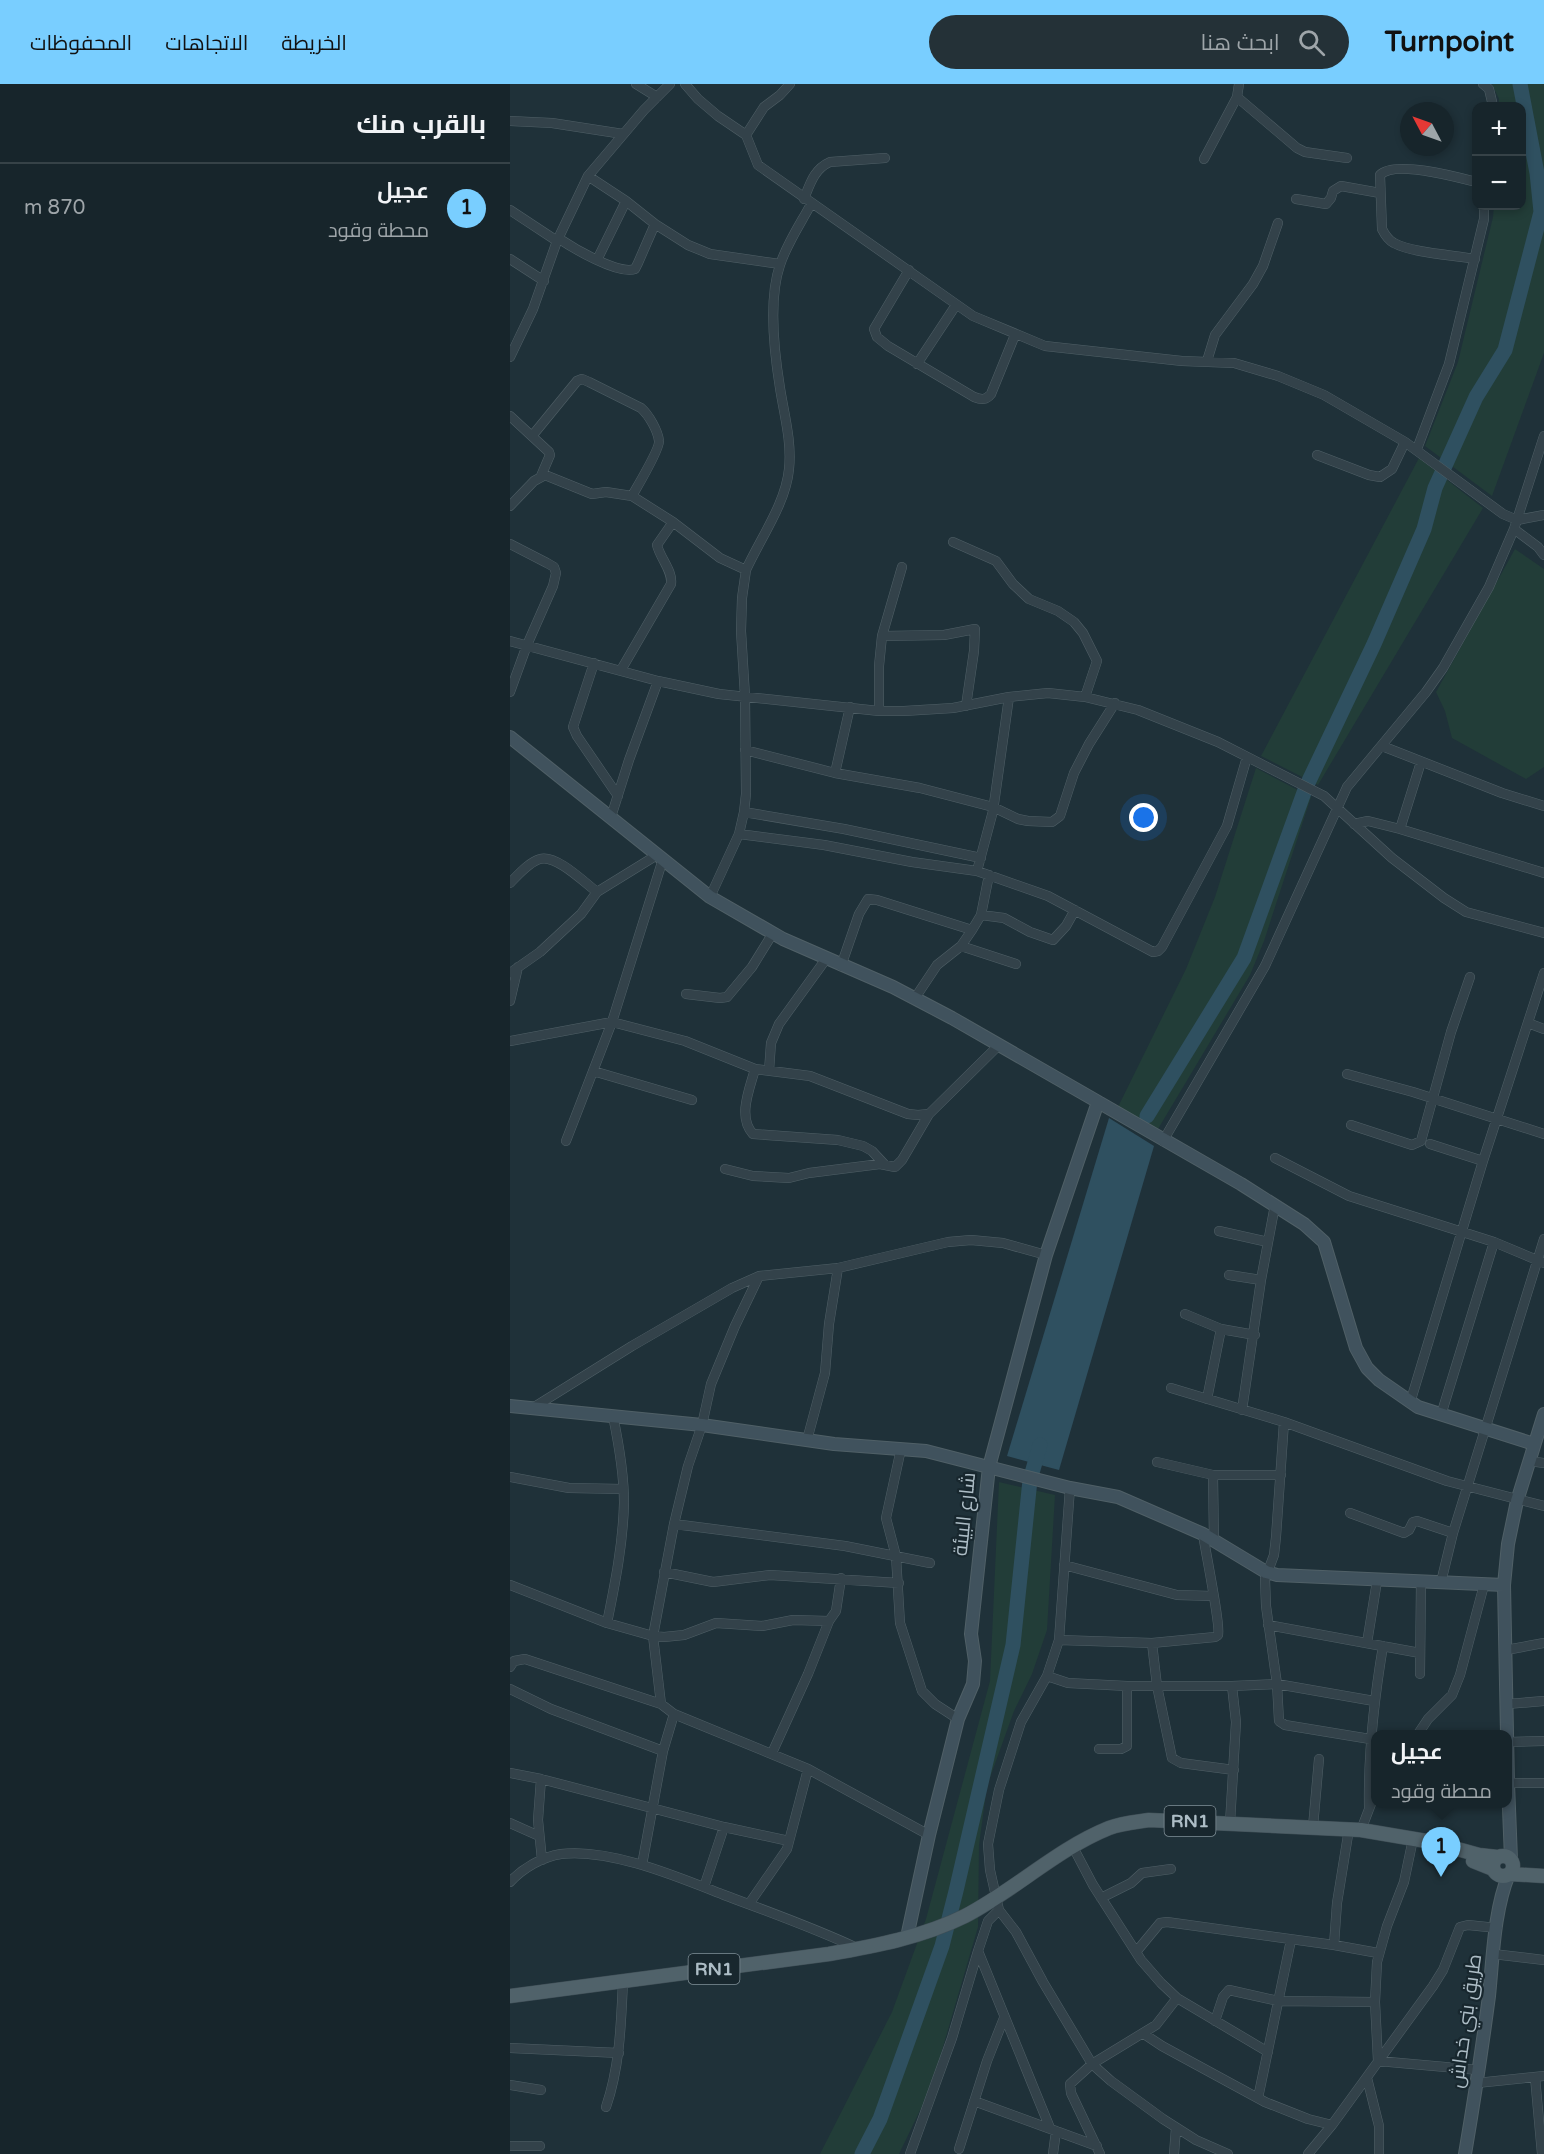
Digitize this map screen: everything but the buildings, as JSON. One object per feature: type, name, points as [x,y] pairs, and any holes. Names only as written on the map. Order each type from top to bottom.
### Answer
[{"type":"main road","name":"RN1","points":[[510,1996],[859,1949],[912,1936],[936,1929],[978,1908],[998,1904],[1073,1847],[1111,1827],[1149,1820],[1355,1829],[1418,1840],[1443,1851],[1544,1876]]},
{"type":"main road","name":"RN1","points":[[1504,1865],[1521,1864],[1544,1868]]},
{"type":"street","points":[[636,84],[657,97]]},
{"type":"street","points":[[510,357],[544,281],[558,240],[588,176],[622,134],[670,84]]},
{"type":"street","points":[[686,84],[698,99],[746,135],[758,165],[973,316],[1045,346],[1182,361],[1247,365],[1324,395],[1417,450],[1503,514],[1544,555]]},
{"type":"street","points":[[746,135],[764,107],[790,84]]},
{"type":"street","points":[[1204,159],[1237,97],[1239,84]]},
{"type":"street","points":[[1483,84],[1489,89],[1492,102]]},
{"type":"street","points":[[1237,97],[1297,148],[1305,152],[1347,158]]},
{"type":"street","points":[[510,121],[552,123],[622,134]]},
{"type":"street","points":[[710,897],[739,834],[744,812],[745,696],[741,631],[746,570],[783,494],[789,469],[790,451],[775,345],[775,300],[780,264],[808,201],[812,178],[824,165],[830,162],[885,158]]},
{"type":"street","points":[[1472,181],[1439,173],[1391,169],[1380,175],[1380,192],[1382,229],[1393,243],[1404,248],[1475,259]]},
{"type":"street","points":[[588,176],[688,245],[710,254],[780,264]]},
{"type":"street","points":[[1296,199],[1326,204],[1333,190],[1341,186],[1380,192]]},
{"type":"street","points":[[597,260],[626,201]]},
{"type":"street","points":[[510,210],[558,240],[597,260],[629,271],[635,269],[655,224]]},
{"type":"street","points":[[1417,450],[1449,364],[1475,259],[1484,210]]},
{"type":"street","points":[[1207,362],[1215,335],[1253,284],[1263,266],[1278,223]]},
{"type":"street","points":[[510,258],[544,281]]},
{"type":"street","points":[[909,270],[874,333],[888,346],[917,364],[974,397],[986,399],[991,394],[1015,335]]},
{"type":"street","points":[[917,364],[956,305]]},
{"type":"street","points":[[532,436],[577,381],[589,382],[641,408],[648,415],[659,441],[656,452],[632,496]]},
{"type":"street","points":[[510,416],[550,455],[541,476],[510,506]]},
{"type":"street","points":[[1162,1141],[1265,966],[1351,781],[1410,713],[1443,669],[1489,587],[1516,525],[1544,436]]},
{"type":"street","points":[[1317,455],[1369,476],[1380,477],[1392,469],[1405,442]]},
{"type":"street","points":[[541,476],[548,476],[591,494],[606,492],[632,496],[674,522],[720,558],[746,570]]},
{"type":"street","points":[[1516,525],[1544,515]]},
{"type":"street","points":[[621,670],[671,584],[672,579],[659,554],[657,545],[674,522]]},
{"type":"street","points":[[953,542],[996,561],[1013,584],[1029,599],[1058,611],[1074,622],[1083,633],[1097,661],[1085,697]]},
{"type":"street","points":[[510,544],[547,562],[554,567],[556,573],[553,586],[527,645],[510,692]]},
{"type":"street","points":[[879,711],[882,636],[902,567]]},
{"type":"street","points":[[882,636],[944,634],[975,629],[966,706]]},
{"type":"street","points":[[510,640],[658,681],[720,694],[879,711],[966,706],[1009,697],[1048,693],[1115,703],[1170,721],[1218,742],[1324,796],[1392,858],[1466,912],[1544,933]]},
{"type":"street","points":[[594,663],[573,727],[618,796]]},
{"type":"street","points":[[611,817],[658,681]]},
{"type":"street","points":[[977,871],[993,807],[1009,697]]},
{"type":"street","points":[[745,750],[835,773],[920,788],[993,807],[1018,819],[1052,822],[1058,819],[1074,772],[1115,703]]},
{"type":"street","points":[[835,773],[850,707]]},
{"type":"street","points":[[510,737],[710,897],[773,933],[915,998],[1305,1224],[1324,1242],[1360,1357],[1379,1380],[1410,1403],[1534,1444]]},
{"type":"street","points":[[1382,746],[1502,793],[1544,806]]},
{"type":"street","points":[[739,834],[988,874],[1037,891],[1153,952],[1162,947],[1227,826],[1247,757]]},
{"type":"street","points":[[1400,829],[1421,762]]},
{"type":"street","points":[[744,812],[834,827],[981,858]]},
{"type":"street","points":[[1354,824],[1368,821],[1400,829],[1544,873]]},
{"type":"street","points":[[510,973],[540,952],[581,914],[597,892],[660,857]]},
{"type":"street","points":[[566,1141],[612,1022],[660,857]]},
{"type":"street","points":[[510,883],[532,863],[540,858],[548,858],[563,865],[597,892]]},
{"type":"street","points":[[915,998],[937,965],[961,946],[981,915],[988,874]]},
{"type":"street","points":[[842,966],[859,914],[868,899],[972,930]]},
{"type":"street","points":[[981,915],[1004,918],[1053,940],[1066,927],[1075,910]]},
{"type":"street","points":[[686,994],[727,997],[752,967],[773,933]]},
{"type":"street","points":[[961,946],[1016,964]]},
{"type":"street","points":[[769,1071],[771,1043],[779,1024],[826,959]]},
{"type":"street","points":[[510,1001],[518,967]]},
{"type":"street","points":[[1410,1403],[1460,1232],[1544,973]]},
{"type":"street","points":[[1351,1125],[1415,1145],[1423,1136],[1451,1032],[1470,977]]},
{"type":"street","points":[[510,1041],[612,1022],[685,1041],[755,1069],[810,1076],[908,1114],[918,1116],[929,1114]]},
{"type":"street","points":[[1528,1023],[1544,1029]]},
{"type":"street","points":[[725,1169],[753,1176],[789,1178],[809,1173],[885,1165],[895,1167],[929,1114],[999,1045]]},
{"type":"street","points":[[755,1069],[746,1102],[748,1127],[753,1134],[838,1140],[863,1146],[872,1151],[885,1165]]},
{"type":"street","points":[[593,1071],[692,1100]]},
{"type":"street","points":[[1347,1074],[1544,1134]]},
{"type":"street","name":"شارع البيئة","points":[[912,1936],[929,1835],[958,1719],[969,1696],[975,1672],[971,1634],[989,1467],[1047,1255],[1098,1102]]},
{"type":"street","points":[[1430,1144],[1483,1161]]},
{"type":"street","points":[[1275,1158],[1348,1196],[1494,1242],[1541,1262]]},
{"type":"street","points":[[1242,1410],[1255,1335],[1261,1280],[1275,1205]]},
{"type":"street","points":[[1219,1231],[1268,1242]]},
{"type":"street","points":[[1441,1582],[1467,1487],[1541,1262],[1544,1239]]},
{"type":"street","points":[[531,1409],[652,1334],[732,1288],[759,1276],[838,1268],[948,1242],[971,1240],[1003,1243],[1047,1255]]},
{"type":"street","points":[[1441,1415],[1494,1242]]},
{"type":"street","points":[[807,1440],[821,1392],[828,1355],[830,1316],[838,1268]]},
{"type":"street","points":[[1228,1275],[1261,1280]]},
{"type":"street","points":[[661,1704],[653,1636],[674,1524],[711,1384],[759,1276]]},
{"type":"street","points":[[1185,1314],[1221,1329],[1255,1335]]},
{"type":"street","points":[[1207,1399],[1221,1329]]},
{"type":"street","points":[[1171,1388],[1284,1422],[1447,1482],[1544,1506]]},
{"type":"street","points":[[510,1406],[702,1425],[807,1440],[926,1451],[1070,1488],[1118,1497],[1208,1538],[1266,1572],[1298,1577],[1504,1585]]},
{"type":"street","points":[[1507,1730],[1504,1585],[1508,1544],[1517,1501],[1544,1414]]},
{"type":"street","points":[[607,1623],[620,1558],[623,1489],[622,1462],[613,1416]]},
{"type":"street","points":[[1284,1422],[1274,1555],[1266,1572],[1268,1625],[1277,1684],[1279,1717],[1281,1723],[1370,1739]]},
{"type":"street","points":[[901,1449],[886,1518],[896,1556],[900,1623],[922,1691],[935,1704],[958,1719]]},
{"type":"street","points":[[1529,1461],[1544,1463]]},
{"type":"street","points":[[1157,1462],[1213,1475],[1281,1475]]},
{"type":"street","points":[[1059,1640],[1152,1643],[1218,1635],[1220,1624],[1213,1596],[1208,1538],[1213,1475]]},
{"type":"street","points":[[510,1477],[569,1488],[623,1489]]},
{"type":"street","points":[[1070,1488],[1059,1640],[1047,1676],[1021,1722],[999,1790],[988,1844],[990,1870],[998,1904],[1017,1932],[1048,1992],[1092,2064],[1137,2101],[1176,2128],[1228,2154]]},
{"type":"street","points":[[1350,1513],[1404,1533],[1409,1530],[1413,1522],[1417,1521],[1453,1533]]},
{"type":"street","points":[[674,1524],[845,1546],[930,1563]]},
{"type":"street","points":[[1064,1565],[1178,1595],[1213,1596]]},
{"type":"street","points":[[664,1572],[713,1582],[770,1575],[899,1583]]},
{"type":"street","points":[[772,1753],[838,1604],[841,1578]]},
{"type":"street","points":[[1367,1643],[1377,1581]]},
{"type":"street","points":[[1420,1674],[1421,1581]]},
{"type":"street","points":[[510,1585],[607,1623],[653,1636],[684,1635],[716,1623],[762,1626],[793,1620],[829,1621]]},
{"type":"street","points":[[1421,1730],[1428,1719],[1452,1695],[1460,1675],[1484,1585]]},
{"type":"street","points":[[1268,1625],[1420,1653]]},
{"type":"street","points":[[1152,1643],[1157,1686],[1171,1753],[1175,1761],[1234,1770]]},
{"type":"street","points":[[1506,1650],[1544,1643]]},
{"type":"street","points":[[1369,1808],[1370,1739],[1383,1646]]},
{"type":"street","points":[[510,1667],[514,1661],[525,1659],[661,1704],[674,1714],[808,1769],[929,1835]]},
{"type":"street","points":[[1047,1676],[1068,1683],[1127,1686],[1277,1684],[1374,1701]]},
{"type":"street","points":[[1099,1749],[1120,1749],[1127,1746],[1127,1686]]},
{"type":"street","points":[[1230,1823],[1236,1722],[1232,1686]]},
{"type":"street","points":[[510,1689],[551,1709],[663,1751]]},
{"type":"street","points":[[1507,1704],[1544,1701]]},
{"type":"street","points":[[642,1865],[663,1751],[674,1714]]},
{"type":"street","points":[[1512,1742],[1544,1741]]},
{"type":"street","points":[[1313,1827],[1320,1759]]},
{"type":"street","points":[[749,1904],[783,1856],[808,1769]]},
{"type":"street","points":[[510,1773],[789,1841]]},
{"type":"street","points":[[541,1779],[538,1804],[542,1860]]},
{"type":"street","points":[[1512,1783],[1544,1783]]},
{"type":"street","points":[[1334,1945],[1337,1903],[1355,1829],[1371,1805]]},
{"type":"street","points":[[1504,1865],[1509,1826],[1509,1808]]},
{"type":"street","points":[[510,1823],[539,1836]]},
{"type":"street","points":[[704,1887],[724,1827]]},
{"type":"street","points":[[1378,2061],[1375,2002],[1378,1953],[1418,1840]]},
{"type":"street","points":[[1073,1847],[1084,1871],[1150,1972],[1177,1998],[1268,2052]]},
{"type":"street","points":[[510,1882],[528,1867],[561,1854],[582,1855],[642,1865],[832,1936],[859,1949]]},
{"type":"street","name":"طريق بني خداش","points":[[1465,2154],[1503,1893],[1504,1865]]},
{"type":"street","points":[[1101,1898],[1131,1883],[1142,1873],[1171,1869]]},
{"type":"street","points":[[910,2154],[952,2038],[988,1921],[998,1904]]},
{"type":"street","points":[[1136,1952],[1163,1922],[1378,1953]]},
{"type":"street","points":[[1308,2154],[1332,2126],[1443,1970],[1460,1927],[1468,1925],[1497,1928]]},
{"type":"street","points":[[1258,2098],[1291,1940]]},
{"type":"street","points":[[978,1951],[1004,2018],[1053,2129],[1053,2154]]},
{"type":"street","points":[[1493,1954],[1544,1960]]},
{"type":"street","points":[[606,2107],[613,2087],[619,2053],[623,1980]]},
{"type":"street","points":[[1215,2020],[1223,1997],[1229,1990],[1278,2001],[1375,2002]]},
{"type":"street","points":[[1098,2150],[1070,2087],[1074,2078],[1124,2043],[1144,2034],[1156,2025],[1177,1998]]},
{"type":"street","points":[[959,2148],[1004,2018]]},
{"type":"street","points":[[1144,2034],[1258,2098],[1308,2119],[1332,2126]]},
{"type":"street","points":[[510,2048],[619,2053]]},
{"type":"street","points":[[1378,2061],[1479,2070]]},
{"type":"street","points":[[1477,2083],[1540,2076],[1542,2154]]},
{"type":"street","points":[[1367,2078],[1379,2126],[1379,2154]]},
{"type":"street","points":[[510,2085],[541,2090]]},
{"type":"street","points":[[974,2101],[1053,2129],[1098,2150]]},
{"type":"street","points":[[1174,2154],[1176,2128]]},
{"type":"street","points":[[510,2146],[540,2146]]},
{"type":"green space","points":[[1492,84],[1544,84],[1544,353],[1492,496],[1425,446],[1458,362],[1494,210],[1526,210],[1526,102],[1499,102]]},
{"type":"green space","points":[[1419,458],[1483,508],[1318,785],[1261,756]]},
{"type":"green space","points":[[1515,549],[1544,569],[1544,767],[1526,779],[1452,738],[1445,711],[1436,692]]},
{"type":"green space","points":[[1256,768],[1311,797],[1264,941],[1250,975],[1158,1129],[1118,1107],[1186,969],[1215,897]]},
{"type":"green space","points":[[999,1482],[1055,1495],[1047,1630],[987,1786],[979,1845],[978,1927],[940,2057],[922,2106],[899,2154],[820,2154],[892,2012],[926,1919],[990,1681]]},
{"type":"water","points":[[1109,1118],[1154,1146],[1059,1470],[1007,1456]]},
{"type":"waterway","points":[[1147,1116],[1244,958],[1306,787],[1374,644],[1424,529],[1435,488],[1476,397],[1505,350],[1541,212],[1537,173],[1520,84]]},
{"type":"waterway","points":[[862,2154],[880,2119],[942,1946],[956,1891],[1013,1645],[1030,1480],[1040,1445]]},
{"type":"place","name":"عجيل","points":[[1441,1877]]}]
